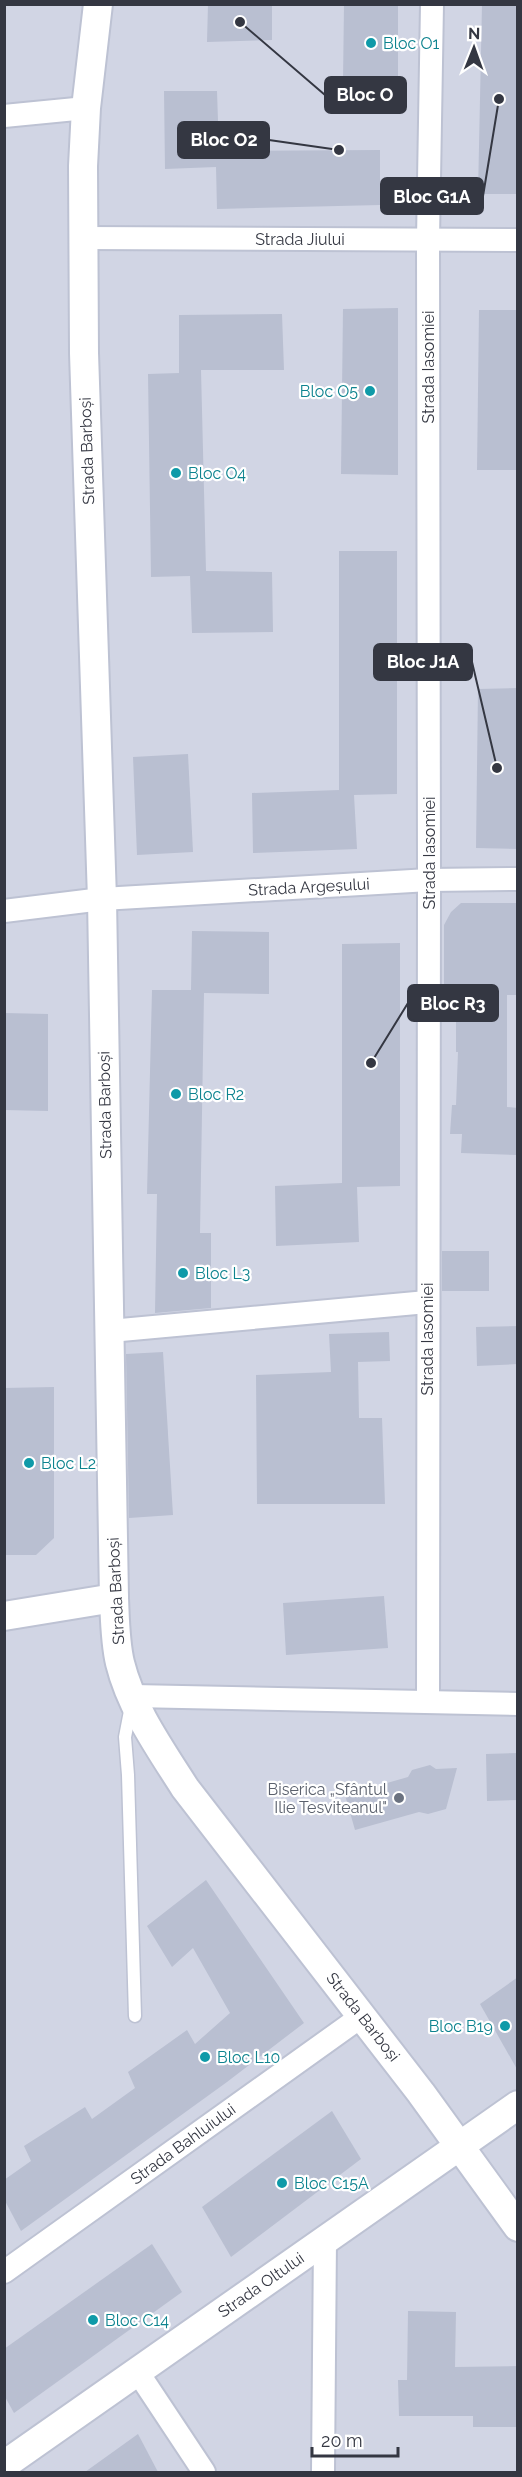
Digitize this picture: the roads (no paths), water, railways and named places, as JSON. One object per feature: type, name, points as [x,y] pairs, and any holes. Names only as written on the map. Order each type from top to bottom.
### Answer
[{"type":"street","name":"Strada Barboși","points":[[98,4],[86,108],[83,238],[85,376],[102,899],[114,1598],[115,1632],[121,1665],[151,1735],[185,1788],[362,2016],[518,2227]]},
{"type":"street","name":"Strada Iasomiei","points":[[428,1702],[428,239],[432,4]]},
{"type":"street","points":[[4,116],[86,108]]},
{"type":"street","name":"Strada Jiului","points":[[83,238],[518,240]]},
{"type":"street","name":"Strada Argeșului","points":[[102,899],[429,880],[518,879]]},
{"type":"street","points":[[4,911],[102,899]]},
{"type":"street","points":[[111,1331],[427,1302]]},
{"type":"street","points":[[4,1616],[114,1598]]},
{"type":"street","points":[[133,1696],[518,1704]]},
{"type":"street","name":"Strada Bahluiului","points":[[4,2272],[362,2016]]},
{"type":"street","name":"Strada Oltului","points":[[8,2455],[136,2371],[518,2105]]},
{"type":"street","points":[[323,2472],[326,2240]]},
{"type":"street","points":[[136,2371],[204,2472]]},
{"type":"lane","points":[[133,1696],[125,1737],[135,2016]]},
{"type":"place","name":"Bloc O","points":[[240,22]]},
{"type":"place","name":"Bloc O1","points":[[371,43]]},
{"type":"place","name":"Bloc G1A","points":[[499,99]]},
{"type":"place","name":"Bloc O2","points":[[339,150]]},
{"type":"place","name":"Bloc O5","points":[[370,391]]},
{"type":"place","name":"Bloc O4","points":[[176,473]]},
{"type":"place","name":"Bloc J1A","points":[[497,768]]},
{"type":"place","name":"Bloc R3","points":[[371,1063]]},
{"type":"place","name":"Bloc R2","points":[[176,1094]]},
{"type":"place","name":"Bloc L3","points":[[183,1273]]},
{"type":"place","name":"Bloc L2","points":[[29,1463]]},
{"type":"place","name":"Biserica „Sfântul Ilie Tesviteanul\"","points":[[399,1798]]},
{"type":"place","name":"Bloc B19","points":[[505,2026]]},
{"type":"place","name":"Bloc L10","points":[[205,2057]]},
{"type":"place","name":"Bloc C15A","points":[[282,2183]]},
{"type":"place","name":"Bloc C14","points":[[93,2320]]}]
